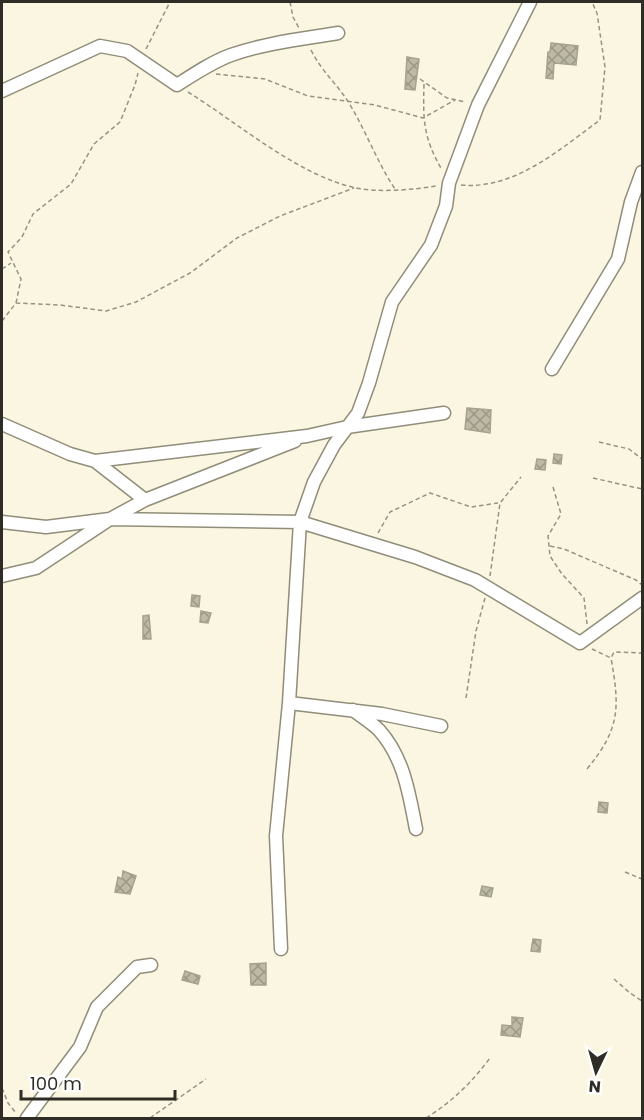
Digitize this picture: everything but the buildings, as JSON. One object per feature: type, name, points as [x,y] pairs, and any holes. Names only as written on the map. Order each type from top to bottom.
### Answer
[{"type":"street","points":[[281,949],[276,836],[289,703],[300,522],[314,482],[334,446],[358,413],[392,303],[431,245],[446,206],[450,183],[478,105],[530,2]]},
{"type":"street","points":[[2,91],[100,46],[127,51],[177,85],[229,56],[254,48],[338,33]]},
{"type":"street","points":[[552,369],[618,259],[631,202],[642,172]]},
{"type":"street","points":[[95,461],[307,436],[347,427],[444,413]]},
{"type":"street","points":[[2,424],[70,454],[95,461],[145,500]]},
{"type":"street","points":[[2,576],[36,568],[110,519],[145,500],[307,436]]},
{"type":"street","points":[[2,522],[46,527],[110,519],[300,522],[415,557],[475,580],[565,632],[585,640],[642,597]]},
{"type":"street","points":[[289,703],[352,709],[441,726]]},
{"type":"street","points":[[352,709],[378,728],[403,768],[416,829]]},
{"type":"street","points":[[27,1119],[80,1047],[97,1006],[137,967],[151,965]]},
{"type":"path","points":[[2,321],[16,303],[21,279],[8,252],[22,237],[33,214],[71,184],[94,144],[120,122],[135,85],[141,60],[170,2]]},
{"type":"path","points":[[290,2],[293,17],[320,68],[347,100],[368,137],[383,172],[395,190]]},
{"type":"path","points":[[177,85],[295,163],[354,188],[395,190],[450,183],[476,186],[518,175],[546,159],[600,120],[605,67],[597,13],[592,2]]},
{"type":"path","points":[[215,74],[266,79],[308,96],[347,100],[423,118],[455,100]]},
{"type":"path","points":[[420,79],[447,98],[478,105]]},
{"type":"path","points":[[424,84],[423,118],[430,149],[450,183]]},
{"type":"path","points":[[16,303],[60,305],[106,311],[136,302],[189,273],[237,238],[254,229],[280,216],[354,188]]},
{"type":"path","points":[[2,269],[12,263]]},
{"type":"path","points":[[599,442],[629,449],[642,459]]},
{"type":"path","points":[[593,478],[642,489]]},
{"type":"path","points":[[553,487],[561,514],[548,536],[550,556],[562,574],[584,598],[585,640],[611,658]]},
{"type":"path","points":[[372,544],[390,512],[430,493],[471,507],[500,502]]},
{"type":"path","points":[[549,546],[564,549],[636,580],[642,585]]},
{"type":"path","points":[[587,769],[602,751],[616,715],[617,691],[611,658],[614,652],[642,653]]},
{"type":"path","points":[[625,872],[642,879]]},
{"type":"path","points":[[615,979],[642,1001]]},
{"type":"path","points":[[426,1119],[447,1105],[476,1077],[490,1058]]},
{"type":"path","points":[[150,1119],[206,1079]]},
{"type":"path","points":[[2,1088],[8,1103],[22,1119]]}]
